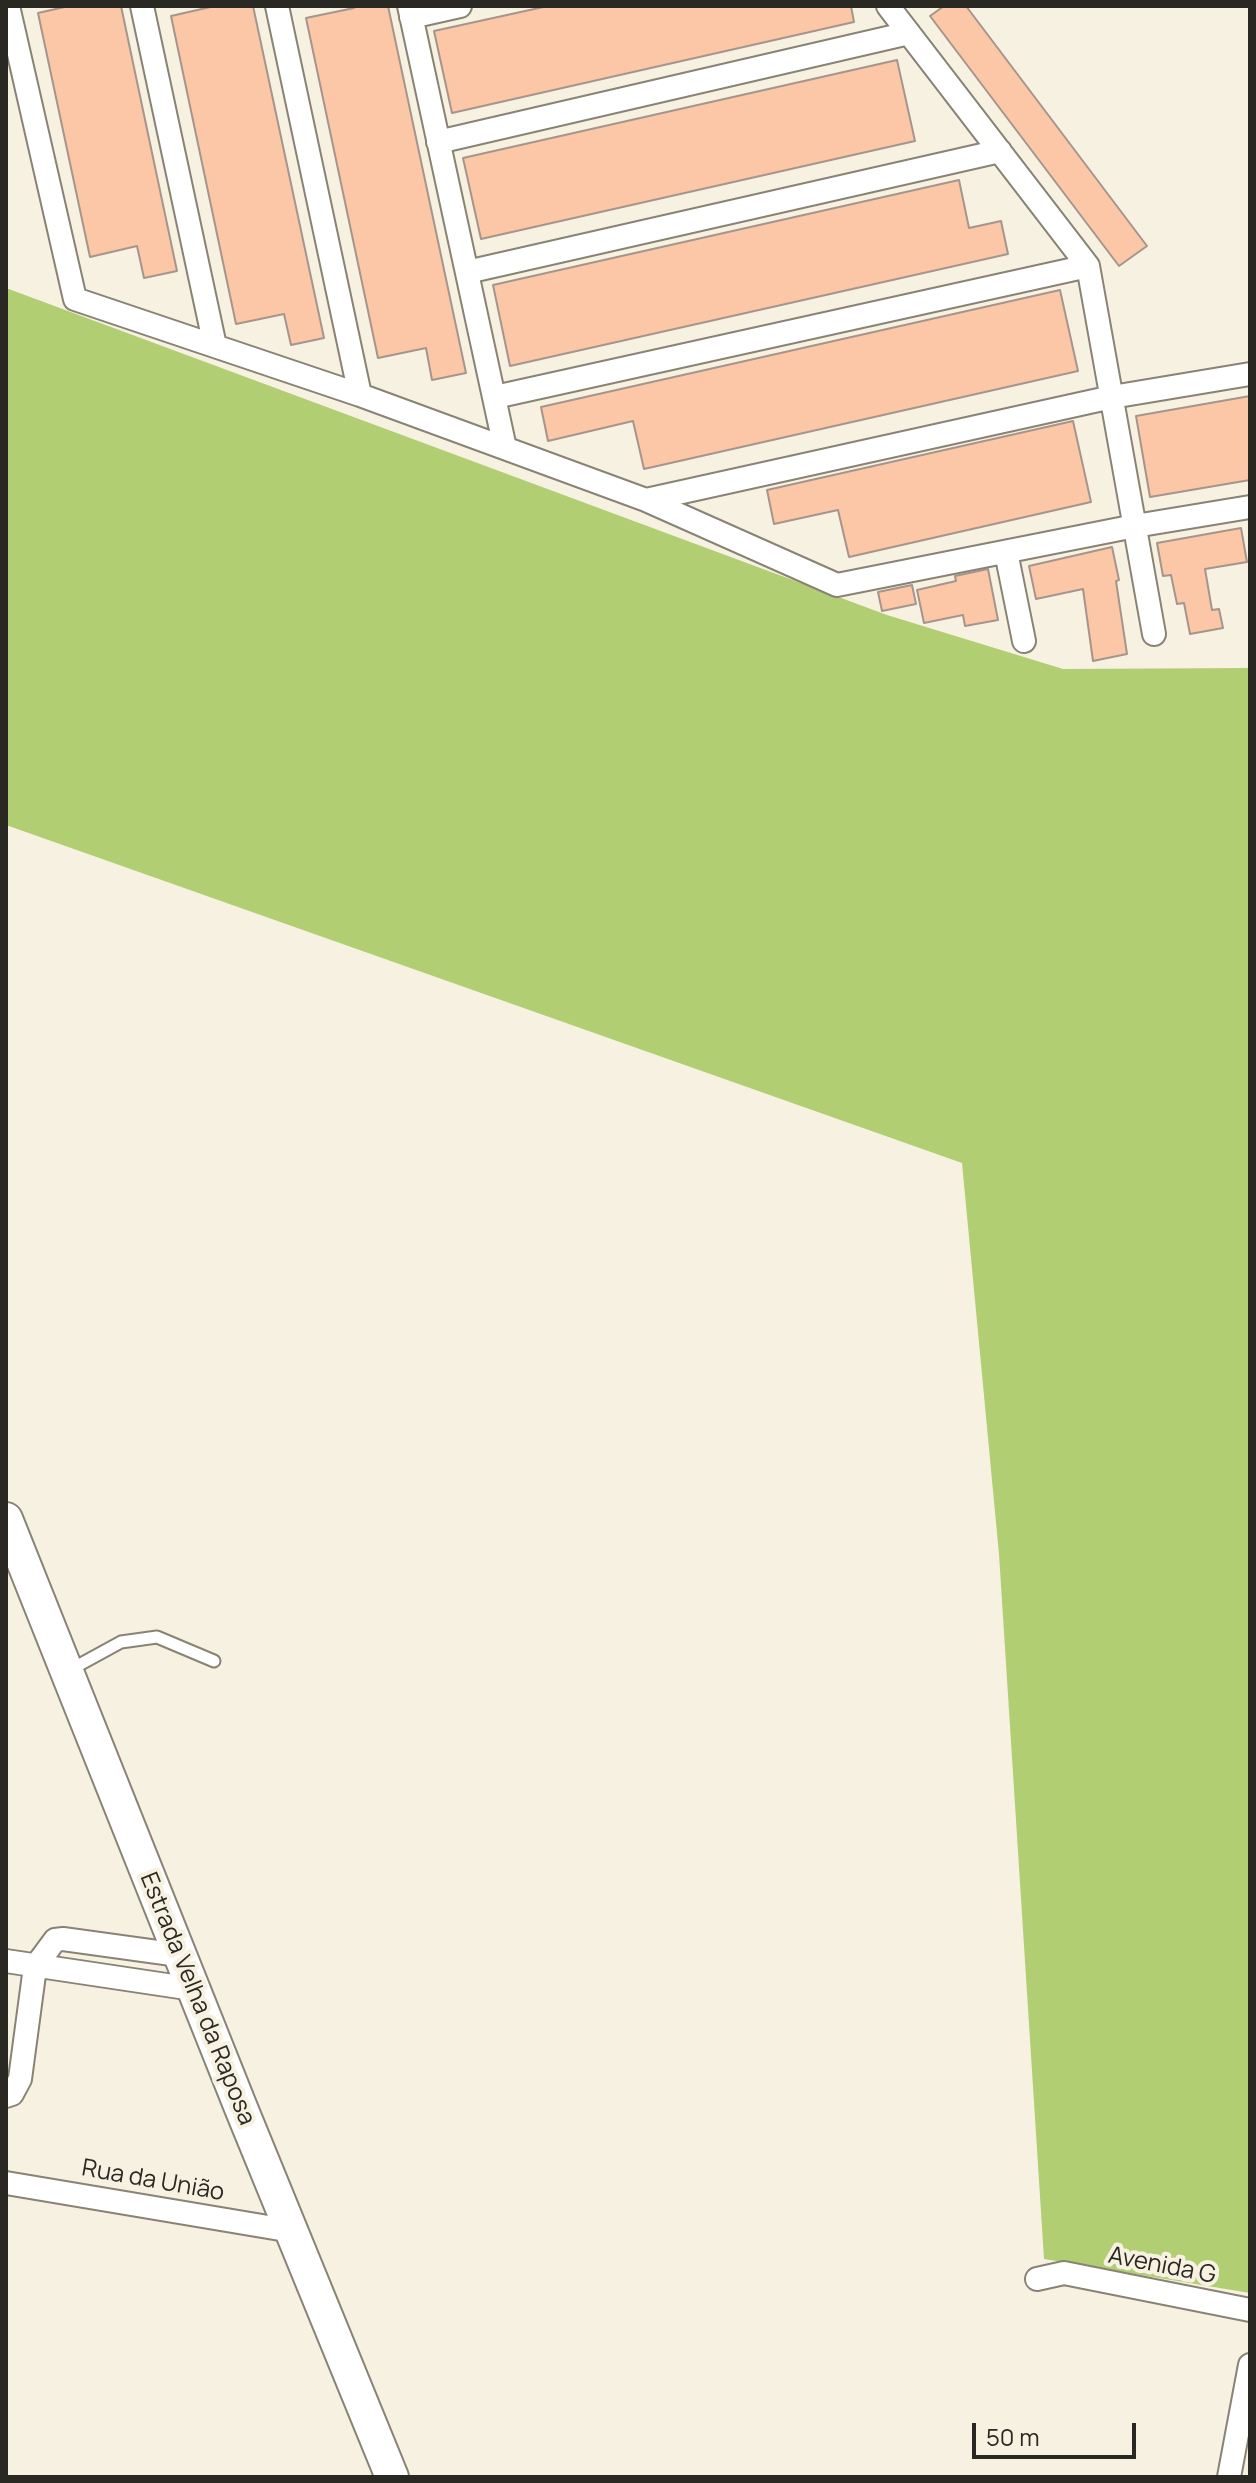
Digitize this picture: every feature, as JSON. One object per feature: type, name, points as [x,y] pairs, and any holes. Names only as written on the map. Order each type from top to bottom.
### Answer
[{"type":"street","points":[[8,6],[75,299],[360,395],[646,500],[837,585],[1135,526],[1250,507]]},
{"type":"street","points":[[142,6],[215,346]]},
{"type":"street","points":[[277,6],[360,395]]},
{"type":"street","points":[[460,6],[410,12],[505,448]]},
{"type":"street","points":[[888,6],[1088,266],[1154,634]]},
{"type":"street","points":[[438,142],[909,33]]},
{"type":"street","points":[[467,272],[1000,151]]},
{"type":"street","points":[[495,397],[1088,266]]},
{"type":"street","points":[[646,500],[1112,397],[1250,374]]},
{"type":"street","points":[[1006,552],[1024,641]]},
{"type":"street","name":"Estrada Velha da Raposa","points":[[7,1522],[392,2477]]},
{"type":"street","points":[[6,2096],[12,2094],[20,2079],[35,1967],[55,1940],[179,1955]]},
{"type":"street","points":[[6,1961],[193,1989]]},
{"type":"street","name":"Rua da União","points":[[6,2183],[292,2231]]},
{"type":"street","name":"Avenida G","points":[[1037,2279],[1064,2273],[1250,2310]]},
{"type":"street","points":[[1229,2477],[1250,2365]]},
{"type":"lane","points":[[68,1671],[121,1642],[157,1637],[214,1661]]},
{"type":"green space","points":[[6,288],[887,615],[1063,669],[1250,668],[1250,2293],[1044,2259],[999,1554],[962,1163],[6,825]]},
{"type":"building","points":[[69,6],[121,6],[177,271],[144,278],[137,246],[90,257],[38,13]]},
{"type":"building","points":[[215,6],[253,6],[324,338],[291,345],[284,314],[236,324],[171,16]]},
{"type":"building","points":[[353,6],[388,6],[466,373],[432,380],[426,348],[378,358],[306,18]]},
{"type":"building","points":[[548,6],[851,6],[854,22],[452,113],[434,31]]},
{"type":"building","points":[[944,6],[966,6],[1147,246],[1119,266],[930,16]]},
{"type":"building","points":[[897,60],[915,141],[481,239],[463,158]]},
{"type":"building","points":[[959,180],[969,228],[1001,221],[1008,254],[510,366],[493,285]]},
{"type":"building","points":[[1060,290],[1078,371],[644,469],[633,421],[548,441],[541,407]]},
{"type":"building","points":[[1250,396],[1250,480],[1150,497],[1136,416]]},
{"type":"building","points":[[1073,421],[1091,502],[849,557],[838,510],[774,524],[767,490]]},
{"type":"building","points":[[1241,528],[1247,562],[1205,569],[1212,610],[1219,609],[1223,628],[1190,634],[1184,603],[1177,604],[1171,575],[1163,576],[1157,543]]},
{"type":"building","points":[[1112,547],[1127,654],[1093,661],[1083,589],[1036,599],[1029,566]]},
{"type":"building","points":[[988,569],[998,620],[965,626],[963,615],[924,623],[917,590],[956,581],[955,576]]},
{"type":"building","points":[[912,585],[916,604],[882,611],[878,592]]}]
